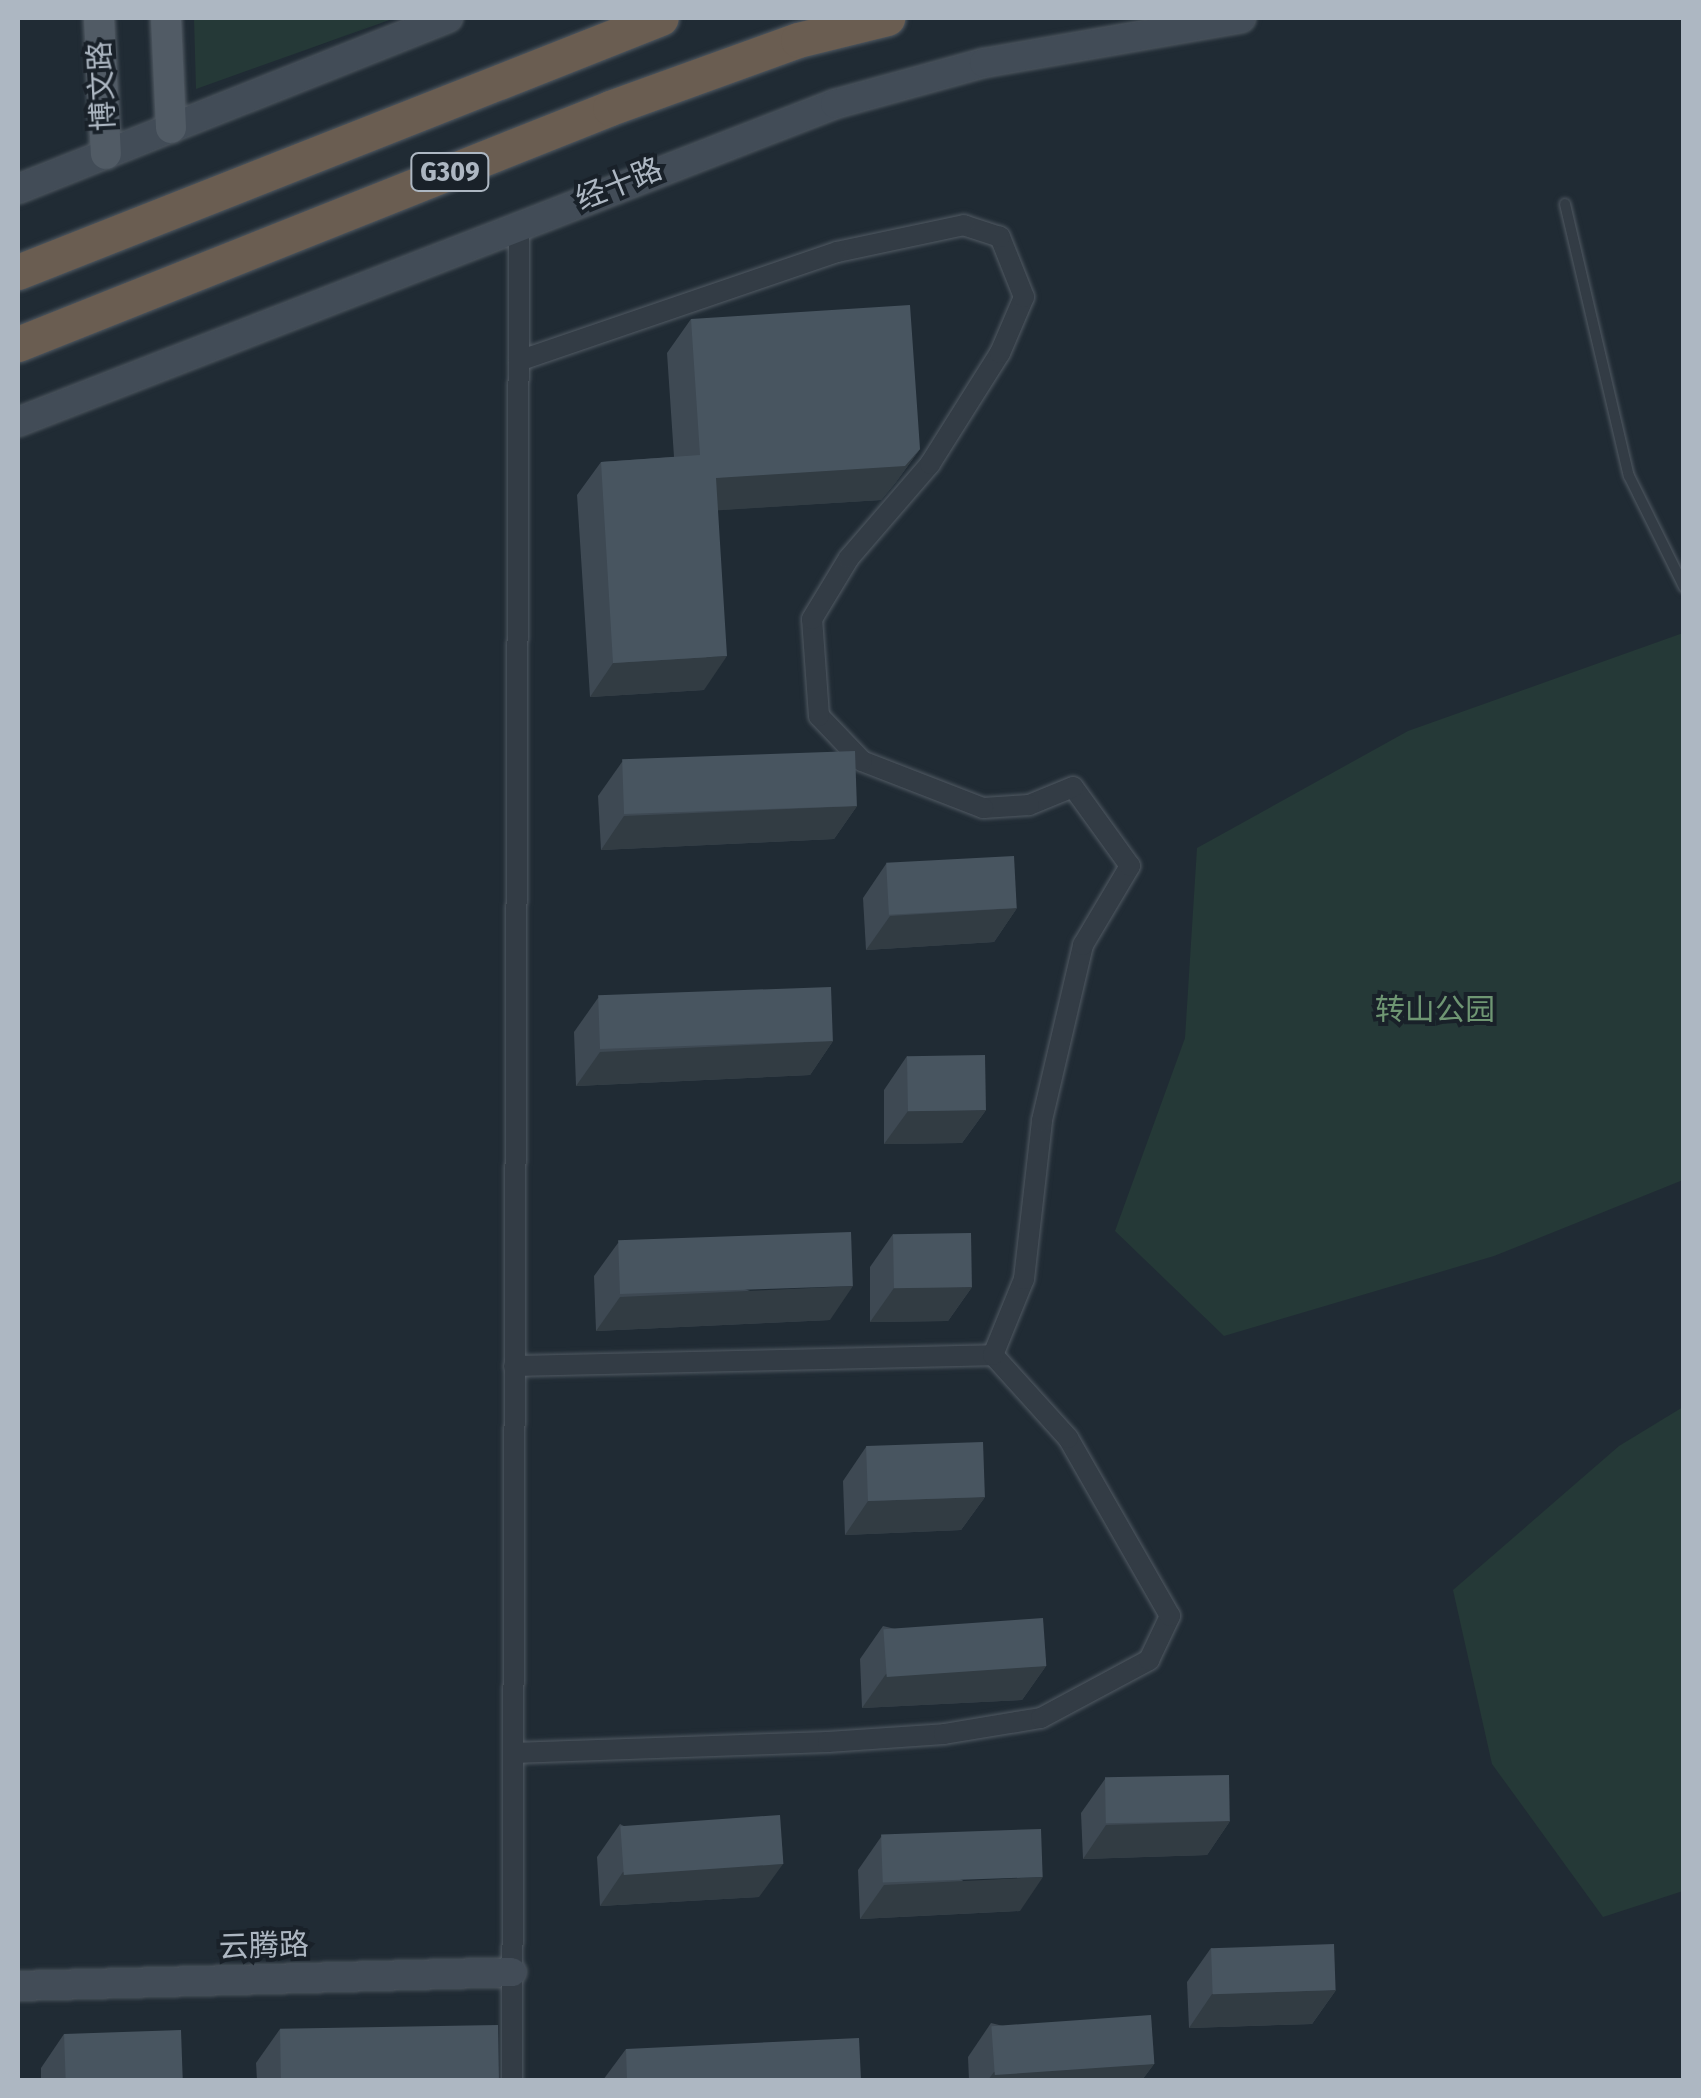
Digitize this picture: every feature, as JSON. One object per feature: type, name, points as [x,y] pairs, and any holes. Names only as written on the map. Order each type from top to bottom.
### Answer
[{"type":"highway","name":"G309","points":[[18,272],[662,18]]},
{"type":"highway","name":"G309","points":[[18,344],[610,108],[798,40],[887,18]]},
{"type":"main road","name":"博文路","points":[[99,18],[106,154]]},
{"type":"main road","points":[[166,18],[171,128]]},
{"type":"main road","points":[[18,190],[448,18]]},
{"type":"main road","name":"经十路","points":[[18,422],[835,104],[984,63],[1242,18]]},
{"type":"main road","name":"云腾路","points":[[18,1986],[512,1972]]},
{"type":"street","points":[[512,2080],[519,224]]},
{"type":"street","points":[[518,362],[837,252],[964,225],[1000,237],[1024,297],[1000,352],[930,464],[849,558],[812,619],[819,716],[862,761],[983,808],[1030,804],[1073,788],[1130,866],[1083,945],[1042,1120],[1024,1278],[993,1356]]},
{"type":"street","points":[[513,1753],[944,1734],[1041,1718],[1150,1660],[1170,1616],[1068,1438],[993,1356],[514,1366]]},
{"type":"lane","points":[[1565,204],[1629,476],[1684,587]]},
{"type":"green space","points":[[194,18],[395,18],[196,89]]},
{"type":"green space","name":"转山公园","points":[[1683,633],[1683,1180],[1494,1256],[1224,1336],[1115,1231],[1185,1038],[1197,848],[1408,731]]},
{"type":"green space","points":[[1683,1407],[1683,1891],[1603,1917],[1492,1764],[1453,1590],[1619,1446]]},
{"type":"building","points":[[910,305],[920,449],[905,466],[716,478],[727,656],[613,663],[601,462],[700,455],[691,319]]},
{"type":"building","points":[[855,751],[857,806],[624,814],[622,759]]},
{"type":"building","points":[[1014,856],[1017,908],[889,915],[886,863]]},
{"type":"building","points":[[831,987],[833,1041],[600,1049],[598,995]]},
{"type":"building","points":[[985,1055],[986,1110],[908,1111],[907,1056]]},
{"type":"building","points":[[851,1232],[853,1286],[620,1294],[618,1240]]},
{"type":"building","points":[[971,1233],[972,1287],[894,1288],[893,1234]]},
{"type":"building","points":[[983,1442],[985,1497],[868,1501],[866,1446]]},
{"type":"building","points":[[1043,1618],[1046,1666],[887,1677],[883,1629]]},
{"type":"building","points":[[1229,1775],[1230,1821],[1106,1823],[1105,1777]]},
{"type":"building","points":[[780,1815],[783,1864],[624,1875],[620,1826]]},
{"type":"building","points":[[1041,1829],[1043,1877],[883,1883],[881,1835]]},
{"type":"building","points":[[1334,1944],[1336,1990],[1213,1994],[1211,1948]]},
{"type":"building","points":[[1151,2015],[1154,2064],[995,2075],[991,2026]]},
{"type":"building","points":[[498,2025],[499,2080],[281,2080],[280,2029]]},
{"type":"building","points":[[181,2030],[183,2080],[66,2080],[64,2034]]},
{"type":"building","points":[[859,2038],[861,2080],[627,2080],[626,2049]]}]
